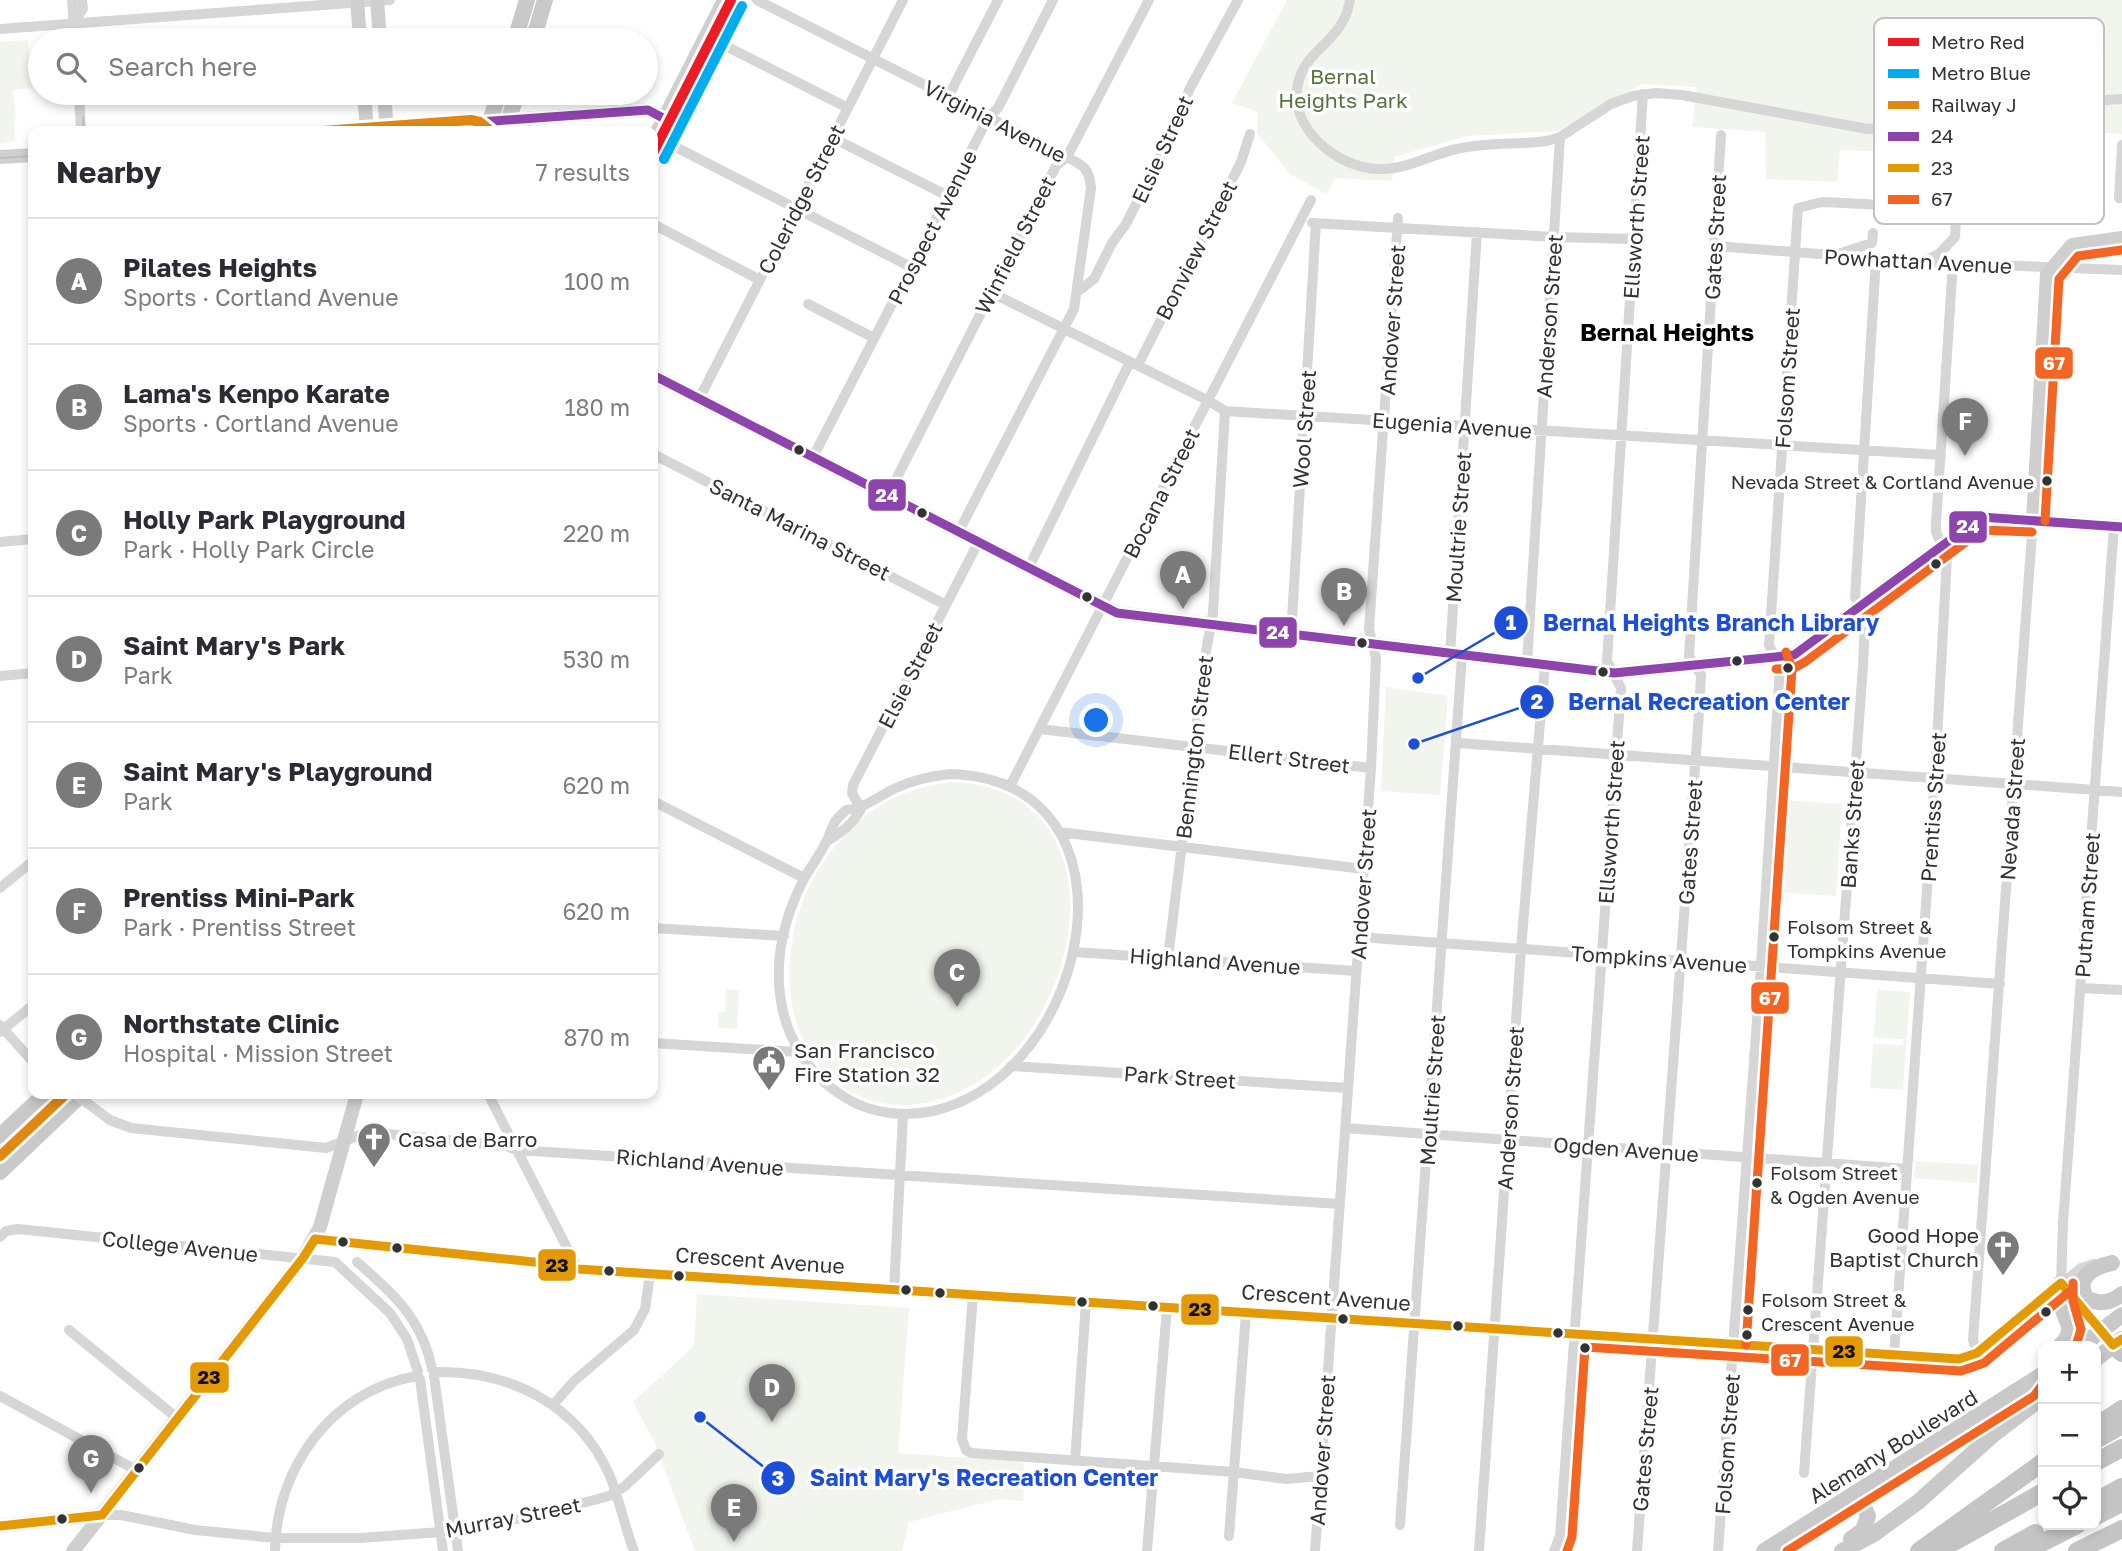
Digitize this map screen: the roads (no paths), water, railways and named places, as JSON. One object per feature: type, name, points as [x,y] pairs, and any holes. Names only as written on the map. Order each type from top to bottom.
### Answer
[{"type":"highway","points":[[2101,1423],[2122,1409]]},
{"type":"highway","points":[[2101,1437],[2122,1426]]},
{"type":"highway","points":[[2101,1459],[2122,1448]]},
{"type":"highway","points":[[1920,1551],[2038,1466]]},
{"type":"highway","points":[[1920,1551],[2038,1475]]},
{"type":"highway","points":[[2101,1498],[2122,1487]]},
{"type":"highway","points":[[1938,1551],[2038,1495]]},
{"type":"highway","points":[[2101,1514],[2122,1503]]},
{"type":"highway","points":[[2077,1551],[2122,1529]]},
{"type":"highway","points":[[2003,1551],[2048,1530]]},
{"type":"highway","points":[[2026,1551],[2049,1530]]},
{"type":"main road","points":[[519,28],[527,0]]},
{"type":"main road","points":[[537,28],[545,0]]},
{"type":"main road","points":[[489,126],[495,105]]},
{"type":"main road","points":[[507,126],[513,105]]},
{"type":"main road","points":[[0,1136],[40,1099]]},
{"type":"main road","points":[[0,1172],[77,1099]]},
{"type":"main road","points":[[2087,1299],[2082,1290],[2087,1273],[2092,1269],[2117,1263]]},
{"type":"main road","points":[[2065,1341],[2070,1330],[2062,1304],[2064,1287],[2095,1303],[2106,1303],[2122,1294]]},
{"type":"main road","points":[[2088,1341],[2122,1315]]},
{"type":"main road","points":[[2100,1332],[2119,1346],[2101,1356]]},
{"type":"main road","points":[[2027,1386],[2038,1371]]},
{"type":"main road","name":"Alemany Boulevard","points":[[1764,1551],[2038,1378]]},
{"type":"main road","name":"Alemany Boulevard","points":[[1842,1551],[1874,1534],[1918,1502],[1994,1434],[2038,1401]]},
{"type":"main road","points":[[1836,1551],[1863,1530],[1868,1516],[1862,1503],[1856,1500],[1843,1503]]},
{"type":"street","points":[[72,0],[74,28]]},
{"type":"street","points":[[71,28],[83,9],[82,0]]},
{"type":"street","points":[[0,29],[381,0],[380,28]]},
{"type":"street","points":[[658,128],[724,0]]},
{"type":"street","name":"Virginia Avenue","points":[[757,0],[1086,167],[1091,188],[1074,309],[1065,329]]},
{"type":"street","name":"Coleridge Street","points":[[699,398],[903,0]]},
{"type":"street","points":[[948,97],[998,0]]},
{"type":"street","name":"Prospect Avenue","points":[[813,457],[988,117],[998,108],[1054,0]]},
{"type":"street","name":"Winfield Street","points":[[888,495],[1056,166],[1067,157],[1149,0]]},
{"type":"street","name":"Elsie Street","points":[[1077,292],[1094,279],[1112,243],[1126,224],[1182,112],[1189,90],[1238,0]]},
{"type":"street","points":[[1350,0],[1342,26],[1305,65],[1298,82],[1297,98],[1310,132],[1333,154],[1346,162],[1363,167],[1382,169],[1458,148],[1534,143],[1560,137],[1611,104],[1643,94],[1682,95],[1874,128]]},
{"type":"street","points":[[357,1],[359,28]]},
{"type":"street","points":[[706,36],[848,108]]},
{"type":"street","name":"Ellsworth Street","points":[[1553,1551],[1560,1536],[1621,688],[1607,661],[1643,94]]},
{"type":"street","points":[[2104,100],[2122,99]]},
{"type":"street","points":[[78,105],[80,110]]},
{"type":"street","points":[[80,105],[81,126]]},
{"type":"street","points":[[365,105],[367,126]]},
{"type":"street","points":[[385,105],[387,126]]},
{"type":"street","points":[[489,126],[648,110],[663,118]]},
{"type":"street","name":"Bonview Street","points":[[1029,568],[1241,162],[1250,134]]},
{"type":"street","name":"Gates Street","points":[[1637,1551],[1695,760],[1700,675],[1689,656],[1721,135]]},
{"type":"street","name":"Anderson Street","points":[[1527,663],[1560,137]]},
{"type":"street","points":[[833,138],[948,196]]},
{"type":"street","points":[[658,140],[911,267]]},
{"type":"street","points":[[2120,198],[2122,145]]},
{"type":"street","points":[[0,157],[28,155]]},
{"type":"street","name":"Bocana Street","points":[[1010,786],[1311,200]]},
{"type":"street","name":"Folsom Street","points":[[1718,1551],[1748,1157],[1780,667],[1769,645],[1798,208],[1822,202],[1874,205]]},
{"type":"street","points":[[1301,222],[1398,223],[1477,232],[1634,239]]},
{"type":"street","name":"Wool Street","points":[[1291,635],[1316,223]]},
{"type":"street","name":"Andover Street","points":[[1315,1551],[1371,768],[1376,658],[1369,629],[1398,223]]},
{"type":"street","points":[[1923,262],[1953,242],[1957,224]]},
{"type":"street","points":[[658,227],[760,280]]},
{"type":"street","name":"Moultrie Street","points":[[1400,1525],[1458,743],[1456,655],[1465,426],[1477,232]]},
{"type":"street","points":[[1831,256],[1872,243],[1873,233]]},
{"type":"street","points":[[2052,267],[2072,245],[2122,238]]},
{"type":"street","name":"Powhattan Avenue","points":[[1714,246],[1923,262],[2122,270]]},
{"type":"street","name":"Banks Street","points":[[1804,1474],[1865,622],[1855,597],[1876,259]]},
{"type":"street","name":"Prentiss Street","points":[[1894,1355],[1935,777],[1947,557],[1936,532],[1953,262]]},
{"type":"street","name":"Nevada Street","points":[[1976,1353],[1973,1340],[2033,520],[2048,274],[2052,267]]},
{"type":"street","name":"Eugenia Avenue","points":[[992,293],[1225,411],[1941,455]]},
{"type":"street","points":[[808,304],[874,338]]},
{"type":"street","points":[[959,531],[1065,329]]},
{"type":"street","points":[[658,378],[1117,613],[1614,673],[1794,655],[1981,517],[2118,527]]},
{"type":"street","name":"Bennington Street","points":[[1168,958],[1209,624],[1213,613],[1225,411]]},
{"type":"street","name":"Santa Marina Street","points":[[658,457],[946,605]]},
{"type":"street","name":"Putnam Street","points":[[2064,1287],[2063,1223],[2095,791],[2118,527]]},
{"type":"street","points":[[0,542],[28,539]]},
{"type":"street","name":"Elsie Street","points":[[861,809],[852,793],[853,785],[979,541]]},
{"type":"street","name":"Anderson Street","points":[[1479,1551],[1521,949],[1545,664]]},
{"type":"street","points":[[0,676],[28,673]]},
{"type":"street","name":"Ellert Street","points":[[1040,729],[1371,768]]},
{"type":"street","points":[[1458,743],[2122,792]]},
{"type":"street","points":[[950,774],[971,774],[1010,786],[1038,805],[1059,832],[1073,866],[1079,915],[1074,952],[1056,1005],[1037,1036],[1012,1066],[987,1087],[961,1102],[923,1113],[903,1115],[868,1108],[835,1091],[810,1068],[790,1034],[781,999],[779,966],[783,936],[804,878],[827,841],[842,832],[861,809],[894,789],[930,776],[950,774]]},
{"type":"street","points":[[658,804],[804,878]]},
{"type":"street","points":[[1059,832],[1364,869]]},
{"type":"street","points":[[0,888],[28,865]]},
{"type":"street","points":[[658,928],[783,936]]},
{"type":"street","name":"Tompkins Avenue","points":[[1359,937],[2000,984]]},
{"type":"street","name":"Highland Avenue","points":[[1074,952],[1356,971]]},
{"type":"street","points":[[2080,988],[2122,990]]},
{"type":"street","points":[[28,1009],[1,1029],[28,1057]]},
{"type":"street","points":[[658,1043],[799,1052]]},
{"type":"street","name":"Park Street","points":[[1012,1066],[1348,1088]]},
{"type":"street","name":"Richland Avenue","points":[[82,1099],[110,1120],[131,1129],[326,1148],[368,1132],[506,1146],[517,1150],[1340,1204]]},
{"type":"street","points":[[73,1551],[303,1258],[315,1239],[356,1099]]},
{"type":"street","points":[[491,1099],[578,1269]]},
{"type":"street","points":[[894,1290],[903,1115]]},
{"type":"street","name":"Ogden Avenue","points":[[1345,1128],[1907,1169]]},
{"type":"street","name":"College Avenue","points":[[0,1237],[6,1231],[18,1229],[335,1262],[380,1302],[400,1326],[414,1353],[443,1551]]},
{"type":"street","name":"Crescent Avenue","points":[[315,1239],[553,1264],[578,1269],[650,1274],[1959,1359],[1976,1353]]},
{"type":"street","points":[[355,1280],[358,1244]]},
{"type":"street","points":[[357,1262],[391,1293],[412,1318],[428,1348],[434,1373],[458,1551]]},
{"type":"street","points":[[1976,1353],[2064,1287],[2081,1268],[2093,1264],[2117,1263]]},
{"type":"street","points":[[553,1405],[574,1381],[634,1330],[645,1309],[650,1274]]},
{"type":"street","points":[[2064,1287],[2100,1332]]},
{"type":"street","points":[[973,1295],[962,1439],[966,1450],[978,1454],[1234,1472],[1286,1479],[1320,1476]]},
{"type":"street","points":[[1075,1461],[1086,1302]]},
{"type":"street","points":[[1147,1551],[1167,1307]]},
{"type":"street","points":[[1229,1536],[1246,1313]]},
{"type":"street","points":[[69,1330],[177,1418]]},
{"type":"street","points":[[275,1551],[280,1505],[286,1487],[306,1448],[318,1432],[342,1410],[369,1392],[395,1381],[418,1376],[425,1368],[434,1373],[477,1373],[497,1378],[536,1394],[567,1416],[602,1460],[616,1492],[634,1551]]},
{"type":"street","points":[[0,1396],[136,1470]]},
{"type":"street","name":"Murray Street","points":[[102,1515],[121,1515],[208,1531],[275,1538],[360,1538],[441,1532],[534,1516],[616,1492],[659,1454]]},
{"type":"street","points":[[0,1526],[102,1515]]},
{"type":"tram line","points":[[83,117],[84,126]]},
{"type":"tram line","points":[[0,158],[28,156]]},
{"type":"metro line","name":"Red","points":[[658,143],[731,0]]},
{"type":"metro line","name":"Blue","points":[[664,159],[742,6]]},
{"type":"rail line","name":"J","points":[[390,126],[471,120],[485,126]]},
{"type":"rail line","name":"J","points":[[0,1156],[61,1099]]},
{"type":"place","name":"Prentiss Mini-Park","points":[[1965,456]]},
{"type":"place","name":"Nevada Street & Cortland Avenue","points":[[2047,481]]},
{"type":"place","name":"Pilates Heights","points":[[1183,609]]},
{"type":"place","name":"Lama's Kenpo Karate","points":[[1344,626]]},
{"type":"place","name":"Bernal Heights Branch Library","points":[[1418,678]]},
{"type":"place","name":"Bernal Recreation Center","points":[[1414,744]]},
{"type":"place","name":"Folsom Street & Tompkins Avenue","points":[[1774,937]]},
{"type":"place","name":"Holly Park Playground","points":[[957,1007]]},
{"type":"place","name":"San Francisco Fire Station 32","points":[[769,1092]]},
{"type":"place","name":"Casa de Barro","points":[[374,1169]]},
{"type":"place","name":"Folsom Street & Ogden Avenue","points":[[1757,1183]]},
{"type":"place","name":"Good Hope Baptist Church","points":[[2003,1277]]},
{"type":"place","name":"Folsom Street & Crescent Avenue","points":[[1748,1310]]},
{"type":"place","name":"Saint Mary's Recreation Center","points":[[700,1417]]},
{"type":"place","name":"Saint Mary's Park","points":[[772,1422]]},
{"type":"place","name":"Northstate Clinic","points":[[91,1493]]},
{"type":"place","name":"Saint Mary's Playground","points":[[734,1542]]},
{"type":"district","name":"Bernal Heights","points":[[1667,331]]},
{"type":"park label","name":"Bernal Heights Park","points":[[1343,88]]}]
